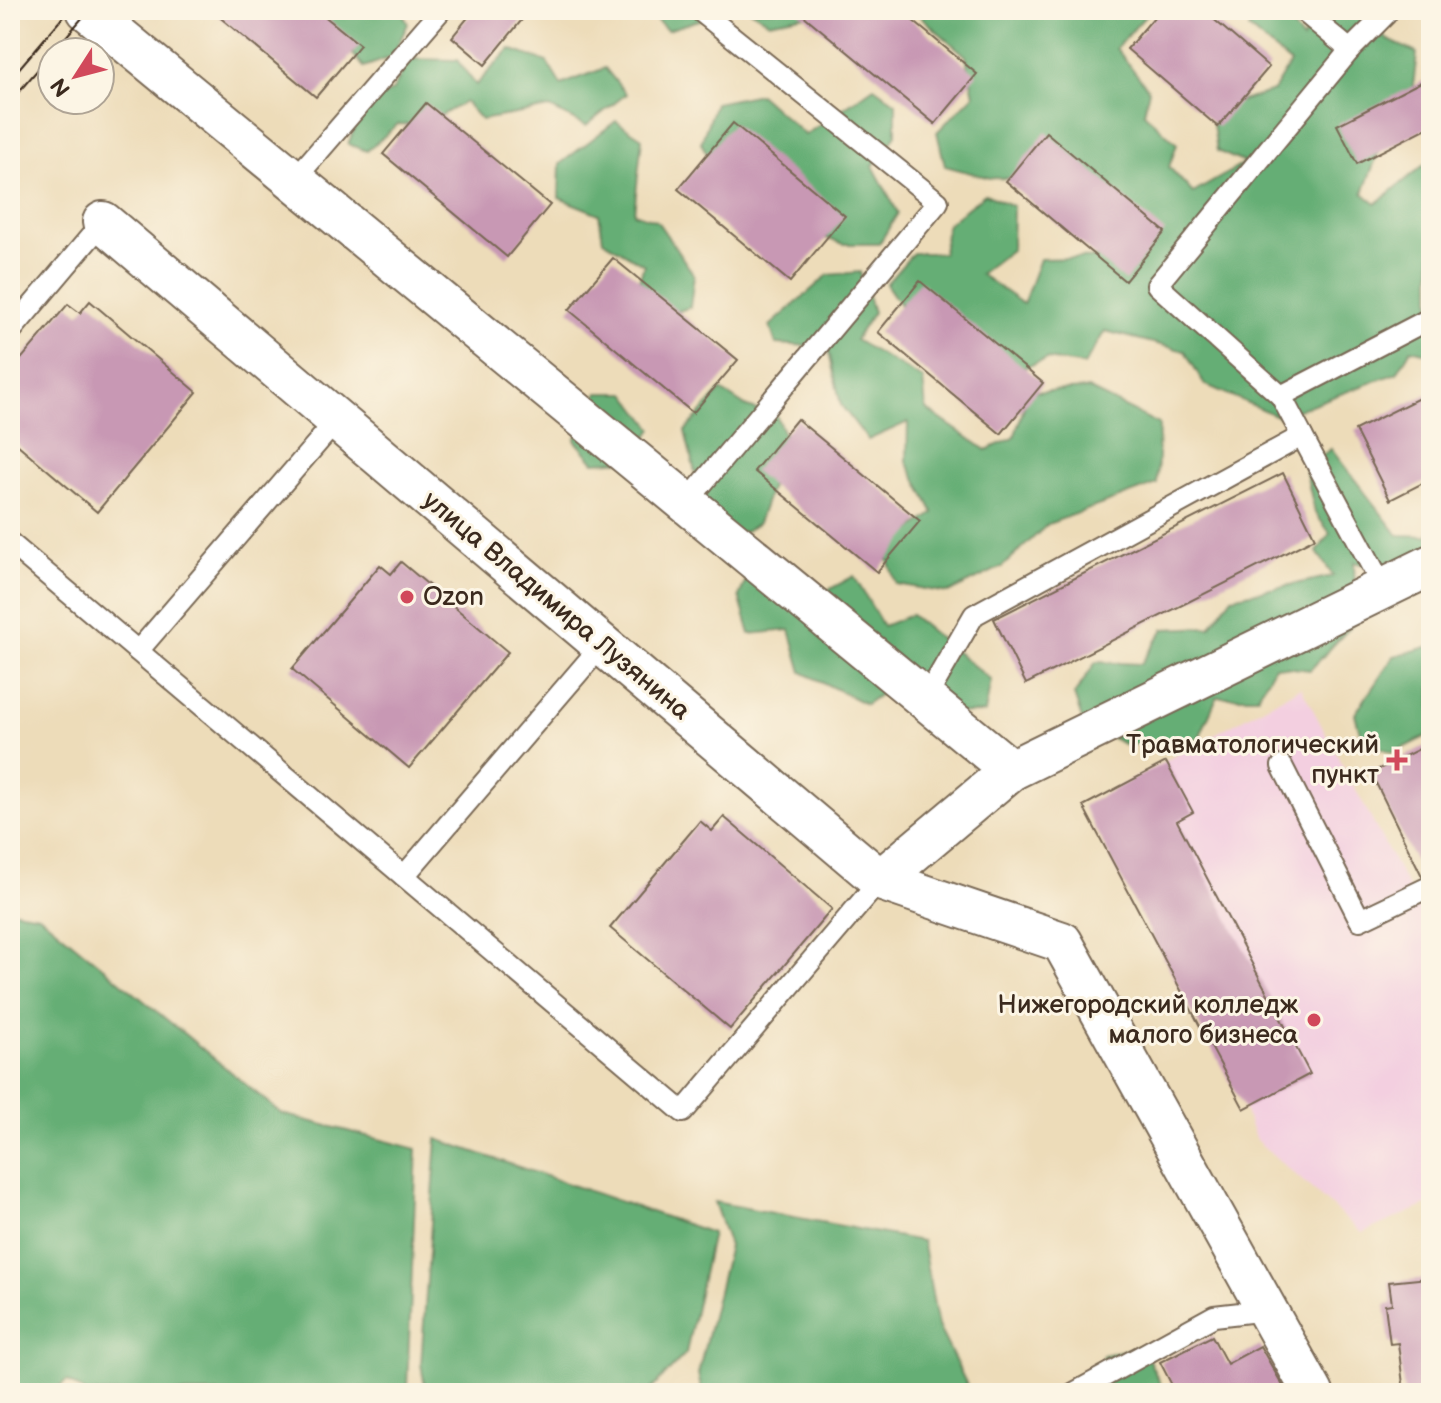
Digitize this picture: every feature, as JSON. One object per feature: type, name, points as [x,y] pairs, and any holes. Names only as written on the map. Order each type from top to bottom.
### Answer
[{"type":"street","points":[[88,10],[1011,770]]},
{"type":"street","name":"улица Владимира Лузянина","points":[[103,222],[880,880]]},
{"type":"street","points":[[880,880],[1011,770],[1431,565]]},
{"type":"street","points":[[880,880],[1062,942],[1313,1393]]},
{"type":"lane","points":[[294,180],[441,10]]},
{"type":"lane","points":[[686,503],[938,202],[699,10]]},
{"type":"lane","points":[[1302,10],[1350,50]]},
{"type":"lane","points":[[1383,10],[1386,14],[1350,50],[1157,285],[1281,396],[1384,589]]},
{"type":"lane","points":[[10,332],[103,222]]},
{"type":"lane","points":[[1281,396],[1431,318]]},
{"type":"lane","points":[[138,651],[337,420]]},
{"type":"lane","points":[[925,700],[974,615],[1302,436]]},
{"type":"lane","points":[[10,543],[683,1112],[880,880]]},
{"type":"lane","points":[[404,876],[602,645]]},
{"type":"lane","points":[[1282,766],[1360,920],[1431,886]]},
{"type":"lane","points":[[1075,1393],[1214,1316],[1267,1310]]},
{"type":"shaded area","name":"Нижегородский колледж малого бизнеса","points":[[1301,687],[1431,931],[1431,1203],[1362,1233],[1256,1140],[1244,1109],[1083,806]]},
{"type":"green space","points":[[401,10],[408,24],[392,57],[364,67],[316,11]]},
{"type":"green space","points":[[660,10],[731,10],[667,30],[656,20]]},
{"type":"green space","points":[[750,10],[833,10],[769,22]]},
{"type":"green space","points":[[913,10],[1151,10],[1116,48],[1149,90],[1144,113],[1177,144],[1169,167],[1193,193],[1245,163],[1217,151],[1211,111],[1273,91],[1290,63],[1249,29],[1256,10],[1282,13],[1303,40],[1317,10],[1372,10],[1386,39],[1417,53],[1408,129],[1383,140],[1363,193],[1376,204],[1431,159],[1431,354],[1411,349],[1397,373],[1279,417],[1204,384],[1185,351],[1105,331],[1084,365],[1047,359],[1007,374],[933,353],[886,284],[913,253],[943,253],[947,224],[985,194],[1013,206],[1012,249],[980,274],[1023,304],[1040,259],[1116,257],[1042,179],[990,178],[945,166],[937,132],[974,95],[966,56]]},
{"type":"green space","points":[[510,49],[547,62],[561,85],[605,68],[626,94],[586,126],[550,108],[481,120],[465,102],[424,125],[398,124],[367,151],[348,144],[363,108],[393,90],[409,59],[457,60],[476,85]]},
{"type":"green space","points":[[874,87],[896,103],[896,135],[873,166],[898,213],[879,244],[843,244],[785,224],[720,177],[701,143],[715,103],[759,94],[805,135]]},
{"type":"green space","points":[[616,121],[642,138],[634,213],[657,221],[694,275],[690,307],[636,327],[627,319],[644,265],[603,240],[599,214],[559,198],[560,164]]},
{"type":"green space","points":[[860,272],[873,312],[855,340],[923,379],[926,409],[986,450],[1014,438],[1029,392],[1088,389],[1159,424],[1157,484],[1048,524],[1002,567],[948,593],[896,584],[885,550],[934,513],[907,462],[908,422],[868,440],[841,405],[828,347],[776,344],[770,326],[828,275]]},
{"type":"green space","points":[[721,390],[747,407],[776,415],[787,441],[758,523],[730,542],[707,522],[685,431]]},
{"type":"green space","points":[[598,393],[626,393],[653,429],[630,460],[594,462],[575,440]]},
{"type":"green space","points":[[1331,449],[1398,535],[1428,536],[1431,526],[1431,557],[1390,572],[1354,562],[1356,621],[1310,670],[1275,666],[1257,697],[1217,697],[1199,738],[1125,745],[1083,722],[1074,695],[1096,662],[1141,664],[1164,629],[1210,627],[1232,597],[1333,576],[1317,552],[1330,533],[1315,513],[1305,468]]},
{"type":"green space","points":[[753,564],[808,601],[854,576],[883,626],[911,615],[991,680],[985,713],[907,714],[887,689],[866,704],[802,672],[790,630],[750,634],[739,596]]},
{"type":"green space","points":[[1431,646],[1431,734],[1393,753],[1362,740],[1355,714],[1394,656]]},
{"type":"green space","points":[[10,910],[39,915],[282,1114],[417,1149],[407,1388],[403,1393],[87,1393],[67,1381],[52,1393],[10,1393]]},
{"type":"green space","points":[[437,1139],[712,1233],[686,1353],[648,1393],[426,1393],[421,1364]]},
{"type":"green space","points":[[714,1202],[922,1241],[938,1326],[969,1389],[963,1393],[702,1393],[698,1374],[729,1246]]},
{"type":"green space","points":[[1142,1346],[1165,1393],[1092,1393],[1103,1355]]},
{"type":"building","points":[[211,10],[317,10],[360,45],[316,97]]},
{"type":"building","points":[[474,10],[530,10],[485,65],[452,37]]},
{"type":"building","points":[[797,10],[900,10],[977,74],[935,124]]},
{"type":"building","points":[[1160,10],[1203,10],[1269,67],[1218,127],[1127,49]]},
{"type":"building","points":[[1431,77],[1431,126],[1357,164],[1337,125]]},
{"type":"building","points":[[426,103],[550,205],[507,257],[383,154]]},
{"type":"building","points":[[733,123],[845,216],[790,282],[678,189]]},
{"type":"building","points":[[1046,132],[1165,232],[1125,281],[1006,181]]},
{"type":"building","points":[[613,258],[738,360],[693,413],[569,310]]},
{"type":"building","points":[[920,281],[1043,383],[1001,434],[878,332]]},
{"type":"building","points":[[90,301],[197,392],[97,512],[10,438],[10,372],[68,304],[80,313]]},
{"type":"building","points":[[1431,392],[1431,479],[1390,500],[1355,430]]},
{"type":"building","points":[[797,419],[920,521],[877,572],[754,471]]},
{"type":"building","points":[[1283,473],[1315,538],[1026,684],[994,619]]},
{"type":"building","points":[[401,562],[508,652],[409,768],[292,669],[380,565],[391,574]]},
{"type":"building","points":[[1431,743],[1431,873],[1422,876],[1371,773]]},
{"type":"building","points":[[1166,762],[1193,812],[1177,821],[1310,1074],[1244,1109],[1083,806]]},
{"type":"building","points":[[724,817],[832,909],[730,1029],[610,928],[700,821],[712,831]]},
{"type":"building","points":[[1428,1278],[1431,1393],[1404,1393],[1398,1343],[1390,1344],[1385,1305],[1392,1304],[1389,1282]]},
{"type":"building","points":[[1212,1336],[1227,1364],[1260,1346],[1287,1393],[1171,1393],[1175,1391],[1160,1362]]},
{"type":"tram line","points":[[10,79],[69,10]]},
{"type":"tram line","points":[[67,36],[89,10]]},
{"type":"tram line","points":[[10,102],[36,72]]},
{"type":"place","name":"Ozon","points":[[407,597]]},
{"type":"place","name":"Травматологический пункт","points":[[1397,760]]},
{"type":"place","name":"Нижегородский колледж малого бизнеса","points":[[1314,1020]]}]
